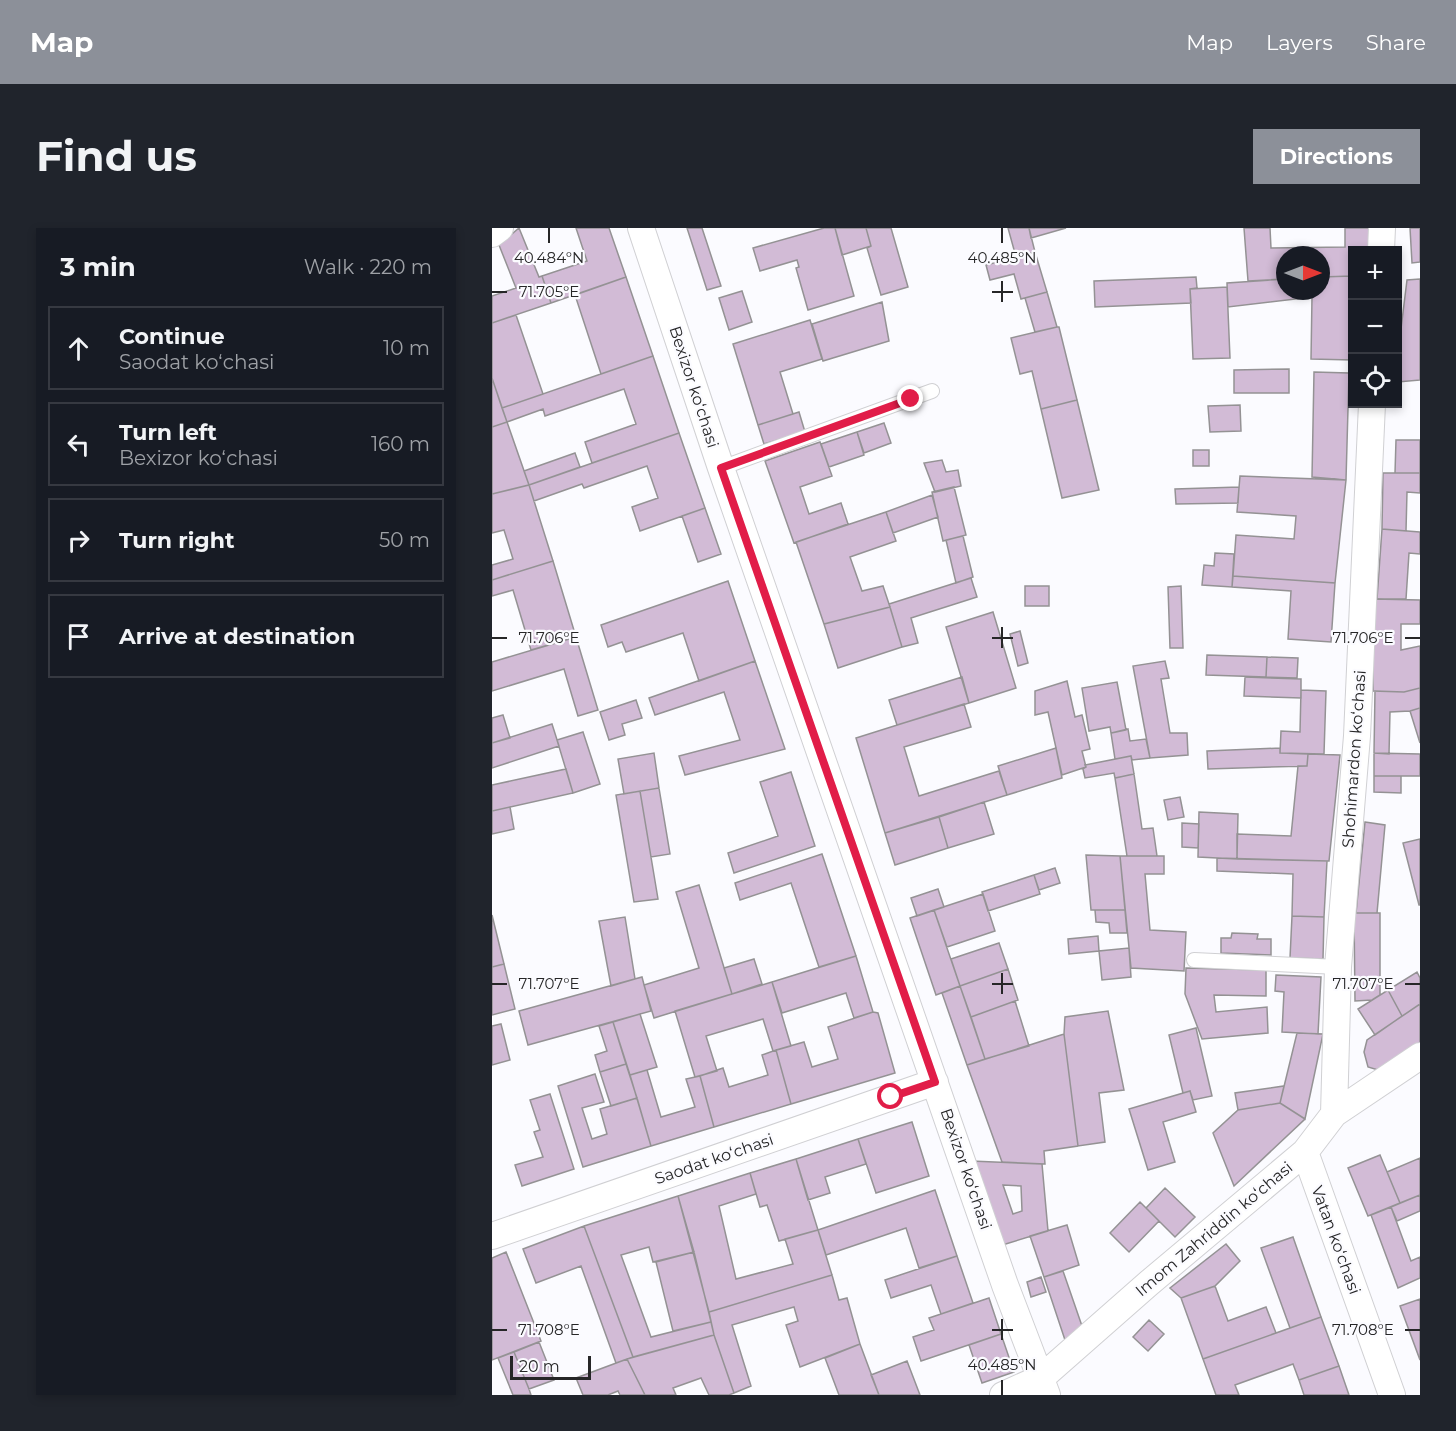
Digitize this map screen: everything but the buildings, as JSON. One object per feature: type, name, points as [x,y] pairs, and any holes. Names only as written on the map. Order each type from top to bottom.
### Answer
[{"type":"street","points":[[492,234],[500,228]]},
{"type":"street","name":"Bexizor koʻchasi","points":[[641,228],[721,468],[1005,1285],[1044,1387]]},
{"type":"street","points":[[1381,246],[1382,228]]},
{"type":"street","name":"Shohimardon koʻchasi","points":[[1334,1114],[1338,967],[1357,736],[1372,408]]},
{"type":"street","name":"Imom Zahriddin koʻchasi","points":[[1003,1395],[1044,1387],[1149,1283],[1305,1152],[1334,1114],[1420,1056]]},
{"type":"street","name":"Saodat koʻchasi","points":[[492,1236],[935,1082]]},
{"type":"street","name":"Vatan koʻchasi","points":[[1305,1152],[1392,1395]]},
{"type":"lane","points":[[721,468],[932,391]]},
{"type":"lane","points":[[1194,960],[1338,967]]},
{"type":"route","points":[[891,1097],[935,1082],[721,468],[911,399]]}]
